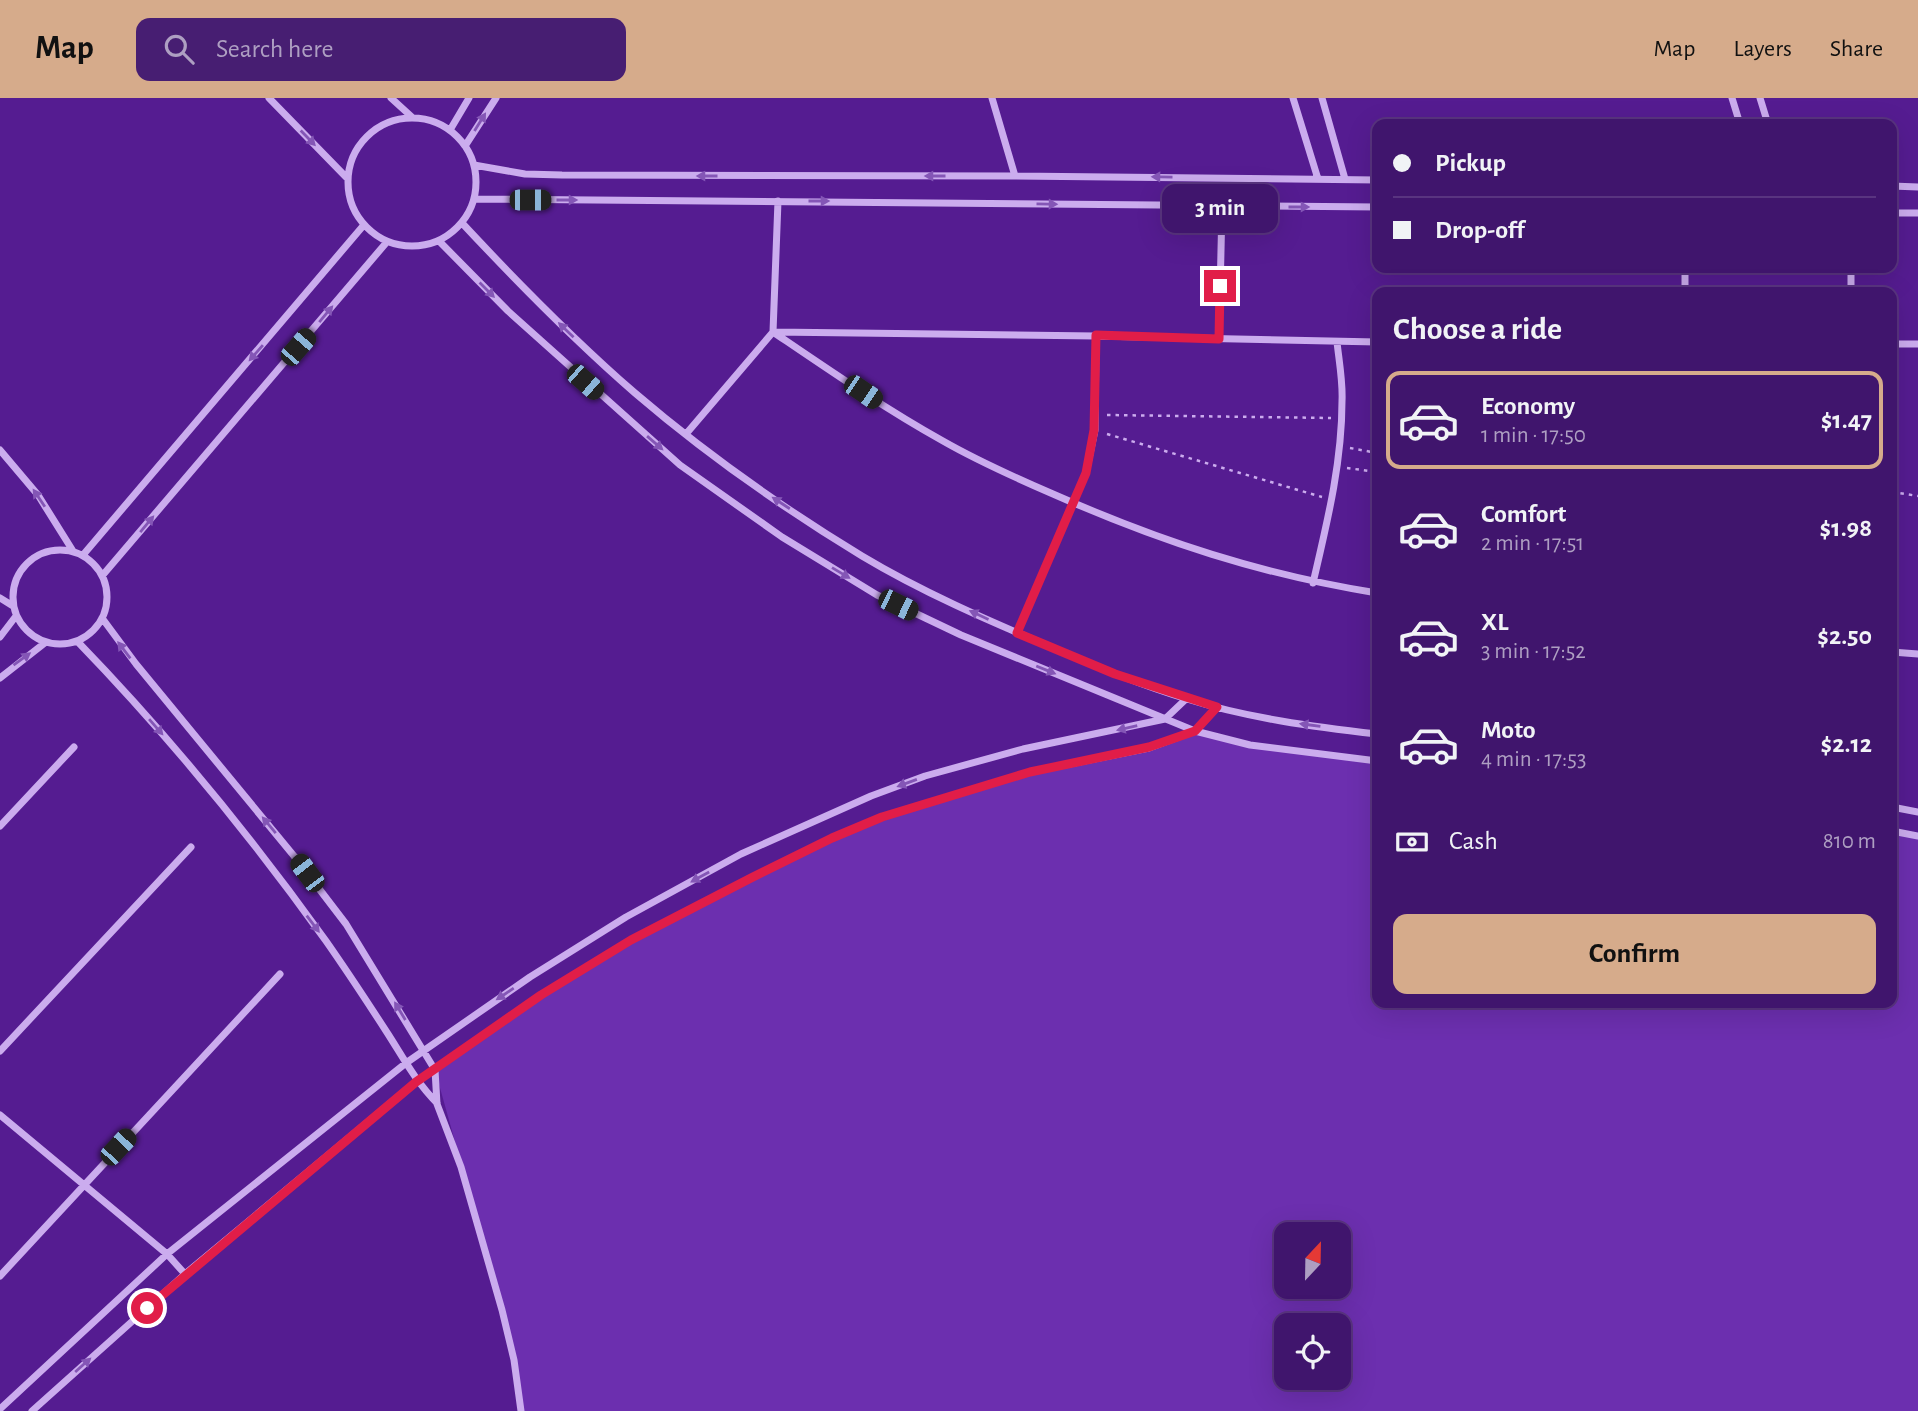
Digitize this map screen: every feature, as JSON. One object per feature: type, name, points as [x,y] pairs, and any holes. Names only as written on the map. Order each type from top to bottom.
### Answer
[{"type":"street","points":[[269,98],[346,177]]},
{"type":"street","points":[[391,98],[413,118]]},
{"type":"street","points":[[450,130],[469,98]]},
{"type":"street","points":[[465,146],[496,98]]},
{"type":"street","points":[[992,98],[1016,176]]},
{"type":"street","points":[[1293,98],[1318,179]]},
{"type":"street","points":[[1322,98],[1345,179]]},
{"type":"street","points":[[1732,98],[1738,119]]},
{"type":"street","points":[[1760,98],[1766,119]]},
{"type":"street","points":[[413,118],[432,121],[450,130],[465,146],[474,165],[477,182],[474,199],[462,223],[439,241],[421,246],[386,243],[363,226],[348,195],[346,177],[356,149],[371,132],[391,121],[413,118]]},
{"type":"street","points":[[474,165],[525,174],[562,176],[1016,176],[1372,180]]},
{"type":"street","points":[[1897,186],[1918,187]]},
{"type":"street","points":[[474,199],[1372,207]]},
{"type":"street","points":[[686,433],[773,332],[778,201]]},
{"type":"street","points":[[1219,339],[1222,206]]},
{"type":"street","points":[[1897,213],[1918,213]]},
{"type":"street","points":[[462,223],[531,297],[637,394],[762,491],[864,557],[951,603],[1017,633],[1115,674],[1186,699],[1297,723],[1372,733]]},
{"type":"street","points":[[83,555],[363,226]]},
{"type":"street","points":[[439,241],[508,311],[680,466],[782,537],[877,595],[961,635],[1195,731],[1250,745],[1372,760]]},
{"type":"street","points":[[102,576],[386,243]]},
{"type":"street","points":[[773,332],[1096,335],[1372,342]]},
{"type":"street","points":[[773,332],[885,407],[1007,474],[1181,546],[1312,583],[1372,592]]},
{"type":"street","points":[[1017,633],[1086,473],[1094,430],[1096,335]]},
{"type":"street","points":[[1312,583],[1332,500],[1340,447],[1343,399],[1338,342]]},
{"type":"street","points":[[1897,344],[1918,344]]},
{"type":"street","points":[[0,450],[38,495],[73,551]]},
{"type":"street","points":[[53,549],[83,555],[94,564],[107,590],[107,604],[102,618],[92,632],[77,641],[62,644],[46,642],[28,632],[16,616],[13,606],[13,586],[21,569],[35,556],[53,549]]},
{"type":"street","points":[[0,598],[13,606]]},
{"type":"street","points":[[0,637],[16,616]]},
{"type":"street","points":[[102,618],[135,664],[294,856],[346,924],[435,1070],[438,1104],[484,1243],[514,1360],[521,1411]]},
{"type":"street","points":[[77,641],[151,721],[272,868],[326,941],[416,1082],[438,1104]]},
{"type":"street","points":[[0,678],[46,642]]},
{"type":"street","points":[[1897,652],[1918,654]]},
{"type":"street","points":[[0,1409],[167,1254],[406,1063],[530,977],[626,917],[741,854],[822,817],[925,776],[1023,749],[1165,719],[1186,699]]},
{"type":"street","points":[[32,1411],[185,1274],[416,1082],[541,995],[631,940],[832,838],[882,817],[1030,772],[1149,747],[1195,731],[1217,707]]},
{"type":"street","points":[[0,826],[74,747]]},
{"type":"street","points":[[1897,808],[1918,812]]},
{"type":"street","points":[[1897,832],[1918,836]]},
{"type":"street","points":[[0,1051],[191,847]]},
{"type":"street","points":[[0,1276],[280,974]]},
{"type":"street","points":[[0,1115],[167,1254],[185,1274]]},
{"type":"path","points":[[1095,415],[1342,418]]},
{"type":"path","points":[[1094,430],[1332,500]]},
{"type":"path","points":[[1340,447],[1372,452]]},
{"type":"path","points":[[1337,466],[1372,471]]},
{"type":"path","points":[[1897,493],[1918,496]]},
{"type":"shaded area","points":[[1195,731],[1250,745],[1372,760],[1372,1008],[1897,1008],[1897,833],[1918,837],[1918,1411],[520,1411],[502,1310],[435,1070],[541,995],[631,940],[832,838],[931,800]]},
{"type":"route","points":[[147,1308],[416,1082],[541,995],[631,940],[832,838],[882,817],[1030,772],[1149,747],[1195,731],[1217,707],[1115,674],[1017,633],[1075,503],[1093,448],[1096,335],[1219,339],[1220,286]]}]
